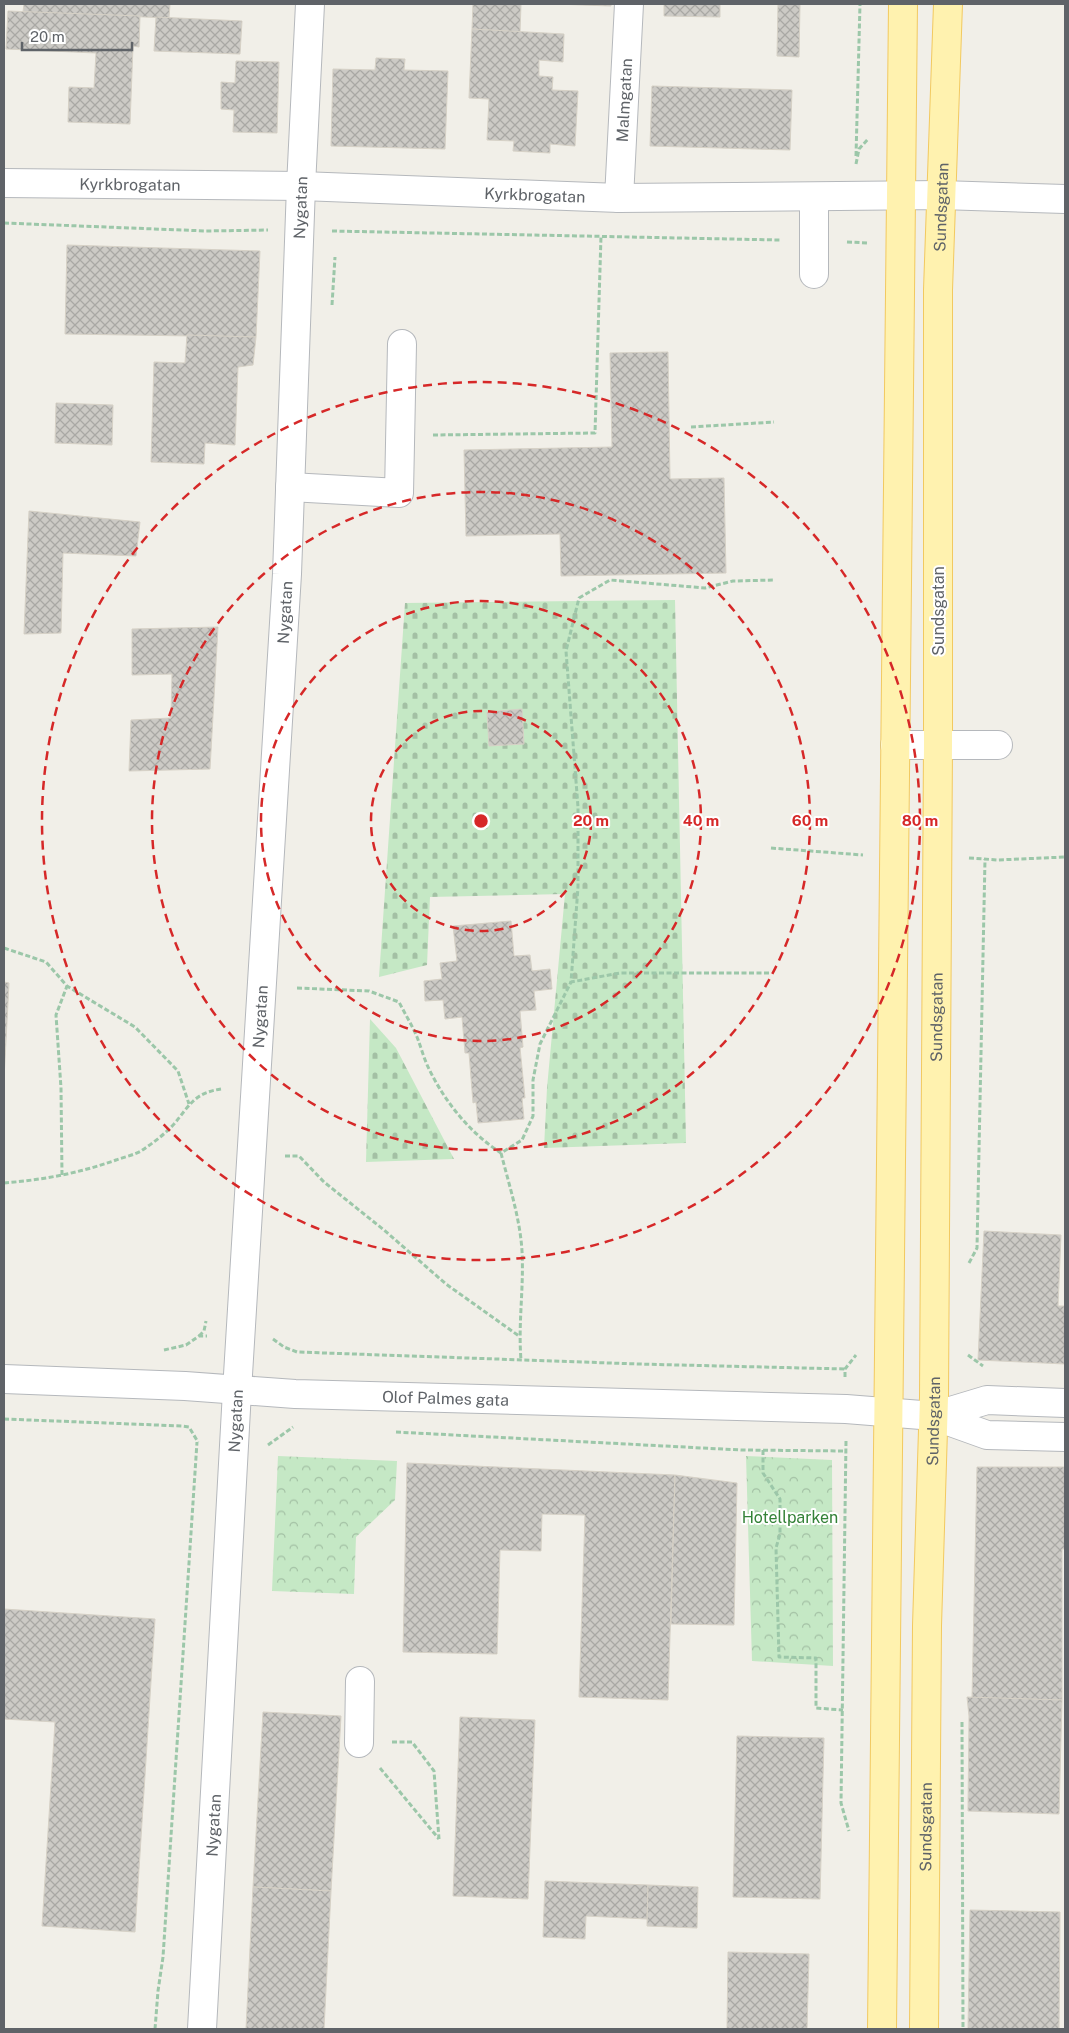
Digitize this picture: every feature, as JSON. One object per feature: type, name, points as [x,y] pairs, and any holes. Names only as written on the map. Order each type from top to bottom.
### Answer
[{"type":"main road","points":[[882,2029],[887,1412],[890,1318],[904,4]]},
{"type":"main road","name":"Sundsgatan","points":[[924,2029],[928,1626],[934,1416],[938,745],[938,290],[948,4]]},
{"type":"street","name":"Nygatan","points":[[202,2029],[237,1391],[287,574],[301,186],[310,4]]},
{"type":"street","name":"Malmgatan","points":[[619,198],[629,4]]},
{"type":"street","name":"Kyrkbrogatan","points":[[4,183],[301,186],[619,198],[901,196],[941,194],[1065,198]]},
{"type":"street","points":[[814,197],[814,274]]},
{"type":"street","points":[[290,487],[399,493],[402,344]]},
{"type":"street","points":[[895,745],[998,745]]},
{"type":"street","name":"Olof Palmes gata","points":[[4,1379],[185,1386],[237,1391],[679,1406],[846,1409],[934,1416]]},
{"type":"street","points":[[934,1416],[987,1400],[1065,1403]]},
{"type":"street","points":[[934,1416],[987,1435],[1065,1437]]},
{"type":"street","points":[[359,1743],[360,1681]]},
{"type":"path","points":[[856,159],[860,4]]},
{"type":"path","points":[[4,223],[206,231],[300,230],[900,243]]},
{"type":"path","points":[[465,435],[596,433],[601,236]]},
{"type":"path","points":[[691,427],[774,422]]},
{"type":"path","points":[[501,1153],[522,1140],[533,1116],[533,1080],[540,1044],[571,982],[578,887],[578,806],[566,651],[580,598],[610,580],[705,588],[733,581],[773,580]]},
{"type":"path","points":[[771,848],[865,855]]},
{"type":"path","points":[[962,858],[1065,857]]},
{"type":"path","points":[[968,1265],[977,1248],[985,859]]},
{"type":"path","points":[[4,948],[46,962],[67,986],[134,1027],[178,1071],[189,1104]]},
{"type":"path","points":[[571,982],[620,973],[770,973]]},
{"type":"path","points":[[62,1175],[61,1088],[56,1015],[67,986]]},
{"type":"path","points":[[297,988],[369,991],[399,1002],[416,1035],[429,1069],[448,1101],[470,1129],[501,1153],[515,1206],[522,1251],[519,1336],[521,1360]]},
{"type":"path","points":[[4,1183],[62,1175],[98,1166],[139,1152],[157,1140],[173,1125],[189,1104],[198,1096],[208,1091],[221,1089]]},
{"type":"path","points":[[285,1156],[299,1156],[324,1182],[384,1230],[446,1284],[519,1336]]},
{"type":"path","points":[[296,1352],[845,1368]]},
{"type":"path","points":[[4,1419],[182,1426],[189,1427],[197,1442],[163,1957],[155,2029]]},
{"type":"path","points":[[393,1432],[763,1450],[846,1451]]},
{"type":"path","points":[[197,1442],[234,1446]]},
{"type":"path","points":[[763,1450],[763,1473],[780,1499],[780,1534],[776,1548],[779,1657],[816,1658],[816,1708],[843,1710]]},
{"type":"path","points":[[962,1722],[963,2029]]},
{"type":"path","points":[[412,1742],[434,1770],[439,1839],[427,1824],[359,1743],[412,1742]]},
{"type":"green space","points":[[675,600],[686,1143],[544,1148],[547,1088],[565,894],[430,897],[427,965],[379,977],[405,603]]},
{"type":"green space","points":[[370,1019],[396,1048],[454,1159],[366,1162]]},
{"type":"green space","points":[[278,1456],[397,1461],[395,1500],[356,1537],[354,1594],[272,1591]]},
{"type":"green space","name":"Hotellparken","points":[[746,1456],[832,1460],[833,1666],[752,1661]]},
{"type":"building","points":[[24,4],[170,4],[169,18],[23,12]]},
{"type":"building","points":[[473,4],[521,4],[520,32],[472,29]]},
{"type":"building","points":[[555,4],[611,4],[611,6]]},
{"type":"building","points":[[664,4],[720,4],[720,17],[664,16]]},
{"type":"building","points":[[778,4],[800,4],[799,57],[777,56]]},
{"type":"building","points":[[8,11],[140,16],[139,47],[133,46],[130,124],[68,122],[69,87],[94,88],[96,53],[6,49]]},
{"type":"building","points":[[156,17],[242,21],[240,54],[154,51]]},
{"type":"building","points":[[472,29],[564,34],[563,62],[539,60],[539,76],[553,77],[552,90],[578,91],[575,146],[550,144],[550,153],[513,151],[514,141],[487,140],[489,99],[469,98]]},
{"type":"building","points":[[376,58],[405,59],[404,70],[448,71],[445,149],[331,146],[333,69],[375,70]]},
{"type":"building","points":[[236,61],[279,62],[277,133],[233,132],[234,110],[221,109],[221,82],[235,83]]},
{"type":"building","points":[[652,86],[792,90],[790,150],[650,146]]},
{"type":"building","points":[[67,245],[260,251],[256,337],[65,334]]},
{"type":"building","points":[[187,335],[256,337],[253,365],[238,367],[235,445],[205,443],[204,464],[151,462],[154,362],[185,363]]},
{"type":"building","points":[[668,352],[670,479],[724,478],[726,573],[561,576],[560,534],[466,536],[464,450],[612,447],[610,353]]},
{"type":"building","points":[[56,403],[113,405],[112,445],[55,443]]},
{"type":"building","points":[[29,511],[140,522],[136,556],[63,553],[61,633],[24,634]]},
{"type":"building","points":[[218,627],[210,769],[129,771],[131,720],[171,718],[172,674],[132,675],[132,629]]},
{"type":"building","points":[[522,709],[524,744],[489,746],[487,712]]},
{"type":"building","points":[[511,921],[514,956],[530,955],[532,971],[550,969],[552,989],[534,991],[536,1010],[520,1011],[523,1047],[520,1048],[525,1098],[522,1098],[524,1119],[478,1123],[476,1102],[473,1103],[469,1053],[465,1053],[462,1017],[445,1019],[443,1000],[425,1001],[424,981],[442,979],[440,963],[457,961],[453,926]]},
{"type":"building","points":[[4,982],[9,983],[4,1079]]},
{"type":"building","points":[[984,1231],[1061,1235],[1058,1306],[1065,1306],[1065,1364],[978,1360]]},
{"type":"building","points":[[407,1463],[675,1475],[668,1700],[579,1697],[585,1515],[542,1514],[541,1551],[500,1550],[497,1654],[403,1652]]},
{"type":"building","points":[[977,1467],[1065,1467],[1065,1549],[1062,1549],[1062,1700],[972,1698]]},
{"type":"building","points":[[675,1475],[737,1483],[734,1625],[671,1624]]},
{"type":"building","points":[[4,1609],[155,1619],[135,1932],[42,1926],[55,1722],[4,1719]]},
{"type":"building","points":[[967,1697],[1062,1700],[1059,1814],[968,1811],[969,1716]]},
{"type":"building","points":[[263,1712],[341,1716],[331,1891],[253,1887]]},
{"type":"building","points":[[460,1717],[535,1720],[528,1899],[453,1896]]},
{"type":"building","points":[[737,1736],[824,1738],[820,1899],[733,1897]]},
{"type":"building","points":[[545,1881],[648,1885],[647,1919],[586,1916],[585,1939],[543,1937]]},
{"type":"building","points":[[648,1885],[698,1887],[697,1928],[647,1926]]},
{"type":"building","points":[[253,1887],[331,1891],[324,2029],[246,2029]]},
{"type":"building","points":[[970,1910],[1060,1912],[1059,2029],[968,2029]]},
{"type":"building","points":[[728,1952],[809,1954],[807,2029],[727,2029]]}]
